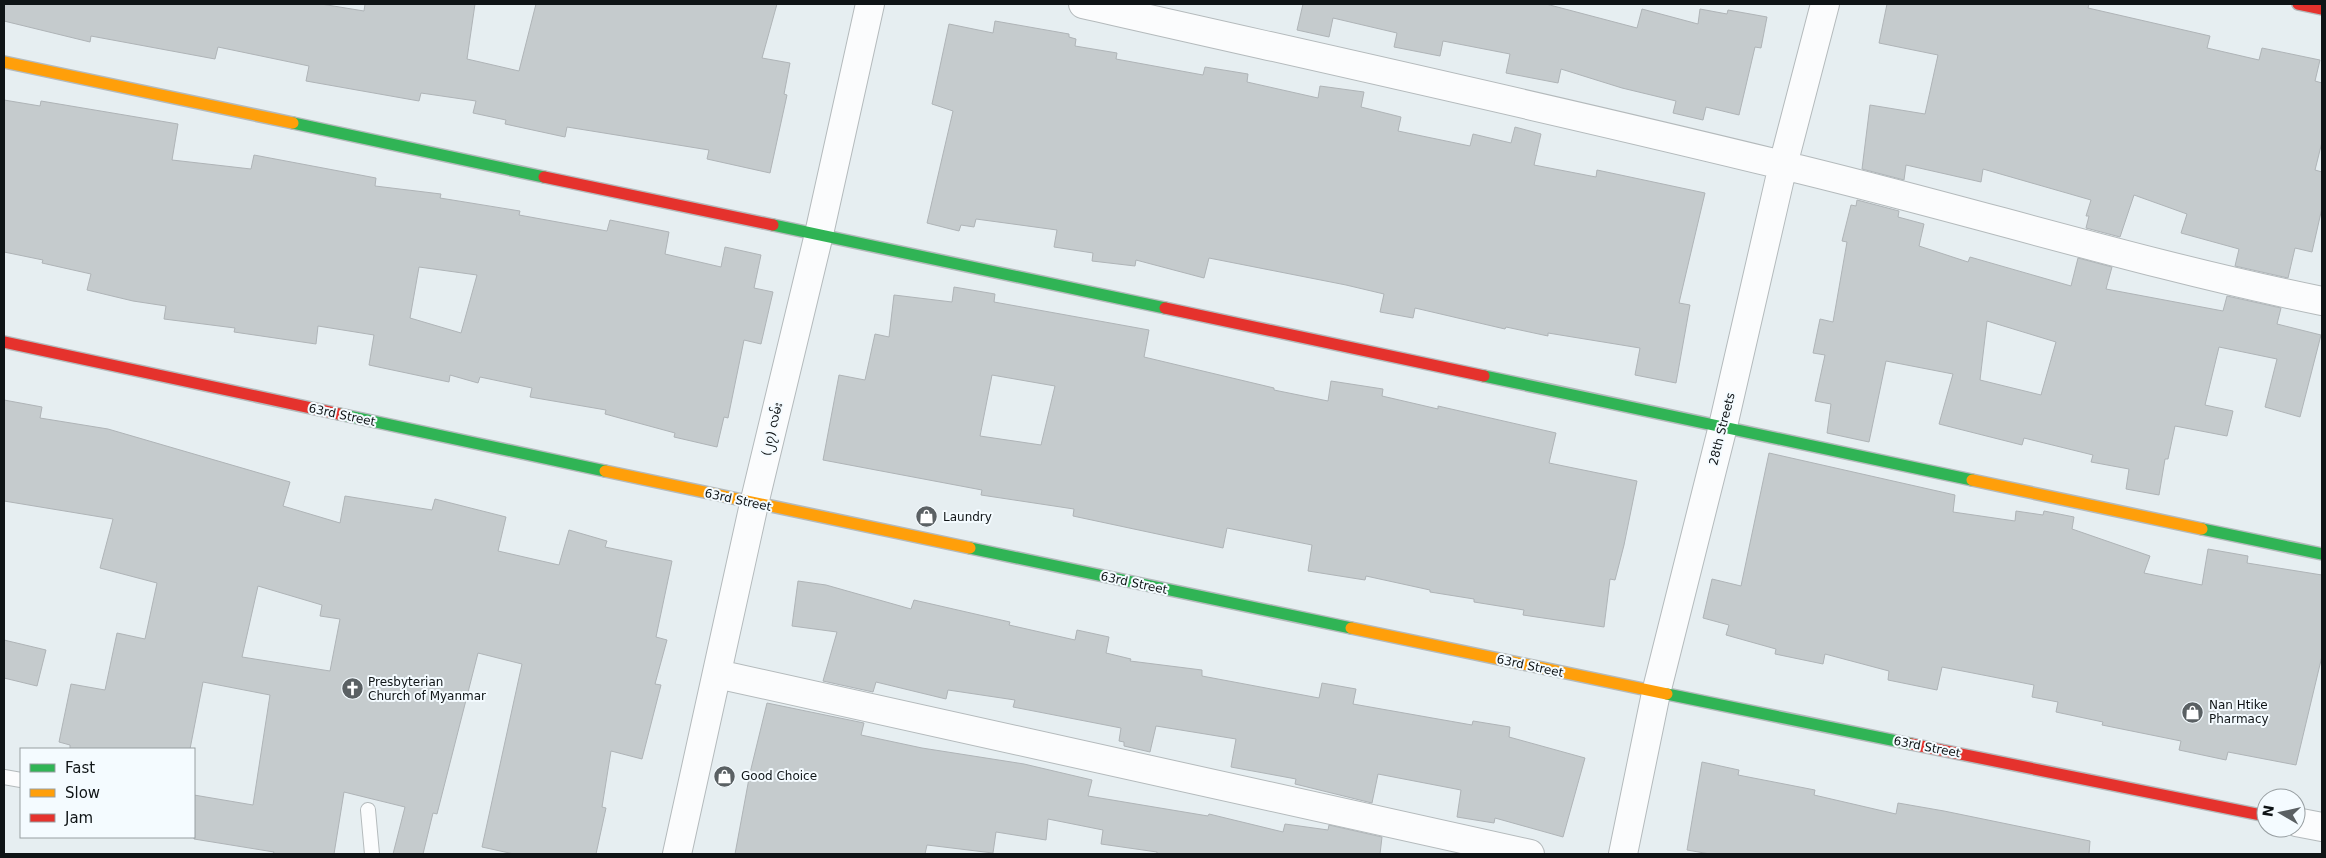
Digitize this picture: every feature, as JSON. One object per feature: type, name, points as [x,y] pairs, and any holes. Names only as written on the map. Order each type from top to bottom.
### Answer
[{"type":"street","name":"(၂၇) လမ်း","points":[[677,854],[754,504],[819,234],[870,4]]},
{"type":"street","points":[[1083,4],[1784,165],[2132,257],[2258,288],[2322,301]]},
{"type":"street","name":"28th Streets","points":[[1623,854],[1656,693],[1724,426],[1784,165],[1824,4]]},
{"type":"street","points":[[2298,4],[2322,9]]},
{"type":"street","points":[[4,62],[2322,554]]},
{"type":"street","name":"63rd Street","points":[[4,342],[754,504],[1656,693],[2256,814]]},
{"type":"street","points":[[716,674],[1530,854]]},
{"type":"street","points":[[2306,824],[2322,827]]},
{"type":"lane","points":[[4,777],[20,780]]},
{"type":"lane","points":[[368,810],[372,854]]},
{"type":"building","points":[[4,4],[321,4],[364,11],[365,4],[475,4],[467,59],[519,71],[536,4],[777,4],[762,58],[790,63],[784,94],[787,95],[770,173],[707,159],[709,150],[567,127],[565,137],[505,124],[506,120],[473,113],[476,101],[421,93],[419,101],[306,81],[309,66],[218,47],[215,59],[91,36],[90,42],[4,21]]},
{"type":"building","points":[[1303,4],[1546,4],[1637,28],[1642,9],[1698,24],[1700,9],[1727,14],[1728,10],[1767,17],[1761,48],[1755,47],[1739,115],[1706,107],[1703,120],[1673,113],[1676,101],[1622,88],[1561,69],[1558,83],[1506,73],[1510,54],[1443,41],[1440,56],[1394,47],[1397,33],[1333,18],[1329,37],[1297,30]]},
{"type":"building","points":[[1887,4],[2089,4],[2088,8],[2210,36],[2207,48],[2259,60],[2262,48],[2320,60],[2315,81],[2322,83],[2322,142],[2315,170],[2322,172],[2322,208],[2312,252],[2295,248],[2288,278],[2235,266],[2239,249],[2181,233],[2187,214],[2134,195],[2120,237],[2086,228],[2089,216],[2086,216],[2091,200],[1983,169],[1981,182],[1906,165],[1904,180],[1862,169],[1870,105],[1925,114],[1938,55],[1879,43]]},
{"type":"building","points":[[995,21],[1069,34],[1069,37],[1076,39],[1075,46],[1117,53],[1116,59],[1203,75],[1205,67],[1248,74],[1247,82],[1318,98],[1320,86],[1364,92],[1361,107],[1401,117],[1398,131],[1470,146],[1473,134],[1511,143],[1515,127],[1541,134],[1534,165],[1596,177],[1597,170],[1705,193],[1679,303],[1690,305],[1676,383],[1635,375],[1640,348],[1548,333],[1548,336],[1506,327],[1505,329],[1415,308],[1413,318],[1380,312],[1384,294],[1346,285],[1209,258],[1204,278],[1136,260],[1135,266],[1092,261],[1093,253],[1054,247],[1057,230],[976,219],[974,227],[961,225],[959,231],[927,223],[953,111],[932,104],[949,24],[993,33]]},
{"type":"building","points":[[4,100],[40,106],[41,101],[178,124],[172,160],[251,169],[254,155],[376,178],[375,186],[441,194],[440,198],[520,211],[519,215],[607,231],[610,220],[669,232],[665,254],[721,267],[725,247],[761,255],[754,288],[773,292],[761,344],[744,340],[728,418],[724,417],[717,447],[674,437],[675,433],[605,414],[606,410],[530,397],[532,388],[480,377],[478,383],[450,375],[449,382],[369,365],[374,335],[318,326],[316,344],[234,332],[235,328],[164,319],[166,306],[133,301],[87,290],[91,274],[42,263],[43,260],[4,252]],"holes":[[[419,267],[477,275],[461,333],[410,318]]]},
{"type":"building","points":[[1857,200],[1899,211],[1898,217],[1924,224],[1919,246],[1968,262],[1970,257],[2071,286],[2078,258],[2112,267],[2106,289],[2223,311],[2227,296],[2281,308],[2277,324],[2321,335],[2300,417],[2265,407],[2277,359],[2219,347],[2205,405],[2233,411],[2227,436],[2175,426],[2168,459],[2165,459],[2159,495],[2126,489],[2129,469],[2091,462],[2093,455],[2024,438],[2022,445],[1939,424],[1953,374],[1886,361],[1869,442],[1827,433],[1831,404],[1815,401],[1825,355],[1813,353],[1820,319],[1833,322],[1847,242],[1842,241],[1851,205],[1856,206]],"holes":[[[1987,321],[2056,342],[2041,395],[1980,380]]]},
{"type":"building","points":[[954,287],[995,294],[994,302],[1149,330],[1144,357],[1274,388],[1274,390],[1328,401],[1331,381],[1383,389],[1382,396],[1438,409],[1438,406],[1556,433],[1549,463],[1637,481],[1615,580],[1610,579],[1604,627],[1523,615],[1524,610],[1474,602],[1474,599],[1430,592],[1430,590],[1366,576],[1365,580],[1308,571],[1312,545],[1227,528],[1223,548],[1073,516],[1074,509],[981,495],[982,490],[823,460],[839,375],[865,380],[875,334],[889,337],[894,295],[952,302]],"holes":[[[992,375],[1055,386],[1041,445],[980,436]]]},
{"type":"building","points":[[4,400],[42,407],[40,418],[108,429],[290,482],[283,506],[340,523],[345,496],[432,510],[435,499],[506,517],[498,551],[559,565],[569,530],[607,541],[605,547],[672,561],[656,637],[667,640],[655,684],[661,685],[642,759],[611,751],[602,807],[606,808],[596,854],[514,854],[482,847],[522,664],[478,653],[437,814],[433,813],[423,854],[393,854],[405,807],[344,792],[334,854],[273,854],[274,852],[194,839],[195,795],[253,805],[270,695],[203,682],[190,748],[70,748],[70,745],[59,742],[71,684],[105,690],[117,633],[145,639],[157,583],[100,568],[113,519],[4,501]],"holes":[[[258,586],[322,605],[320,616],[340,619],[330,671],[242,657]]]},
{"type":"building","points":[[1769,453],[1955,495],[1953,512],[2015,521],[2016,511],[2043,515],[2044,511],[2074,517],[2072,529],[2150,556],[2144,573],[2202,585],[2208,549],[2248,556],[2247,563],[2322,575],[2322,656],[2296,765],[2228,752],[2226,760],[2179,750],[2181,741],[2102,725],[2103,722],[2056,712],[2058,702],[2032,697],[2034,685],[1942,667],[1937,690],[1888,680],[1889,671],[1825,654],[1823,664],[1775,654],[1776,649],[1726,635],[1729,625],[1703,618],[1712,579],[1741,586]]},
{"type":"building","points":[[798,581],[826,585],[911,609],[914,600],[1010,622],[1009,625],[1075,640],[1077,630],[1109,637],[1106,653],[1131,659],[1130,661],[1202,670],[1202,676],[1319,698],[1322,683],[1356,689],[1353,704],[1472,725],[1473,721],[1510,727],[1509,737],[1585,758],[1563,837],[1495,818],[1494,823],[1457,817],[1461,790],[1378,774],[1372,803],[1295,784],[1296,779],[1231,767],[1236,739],[1156,726],[1150,752],[1124,746],[1124,742],[1119,741],[1121,728],[1013,707],[1015,700],[948,690],[946,699],[876,682],[873,692],[823,681],[837,632],[792,626]]},
{"type":"building","points":[[4,640],[46,650],[37,686],[4,678]]},
{"type":"building","points":[[767,703],[864,723],[861,735],[922,748],[1024,764],[1092,780],[1088,796],[1208,816],[1209,814],[1283,832],[1285,824],[1328,830],[1329,825],[1382,837],[1380,854],[1157,854],[1157,852],[1101,844],[1103,830],[1048,819],[1046,840],[996,832],[993,853],[927,845],[925,854],[735,854],[750,773]]},
{"type":"building","points":[[1702,762],[1739,770],[1738,775],[1815,790],[1814,795],[1896,814],[1898,803],[2090,841],[2089,854],[1710,854],[1687,850]]},
{"type":"traffic: fast","points":[[293,123],[544,177]]},
{"type":"traffic: fast","points":[[773,225],[1165,308]]},
{"type":"traffic: fast","points":[[1484,376],[1972,480]]},
{"type":"traffic: fast","points":[[339,414],[605,471]]},
{"type":"traffic: fast","points":[[2202,529],[2322,554]]},
{"type":"traffic: fast","points":[[970,548],[1351,628]]},
{"type":"traffic: fast","points":[[1667,694],[1911,744]]},
{"type":"traffic: slow","points":[[4,62],[293,123]]},
{"type":"traffic: slow","points":[[605,471],[970,548]]},
{"type":"traffic: slow","points":[[1972,480],[2202,529]]},
{"type":"traffic: slow","points":[[1351,628],[1667,694]]},
{"type":"traffic: jam","points":[[2298,4],[2322,9]]},
{"type":"traffic: jam","points":[[544,177],[773,225]]},
{"type":"traffic: jam","points":[[1165,308],[1484,376]]},
{"type":"traffic: jam","points":[[4,342],[339,414]]},
{"type":"traffic: jam","points":[[1911,744],[2256,814]]},
{"type":"place","name":"Laundry","points":[[927,517]]},
{"type":"place","name":"Presbyterian Church of Myanmar","points":[[352,689]]},
{"type":"place","name":"Nan Htike Pharmacy","points":[[2193,712]]},
{"type":"place","name":"Good Choice","points":[[725,776]]}]
